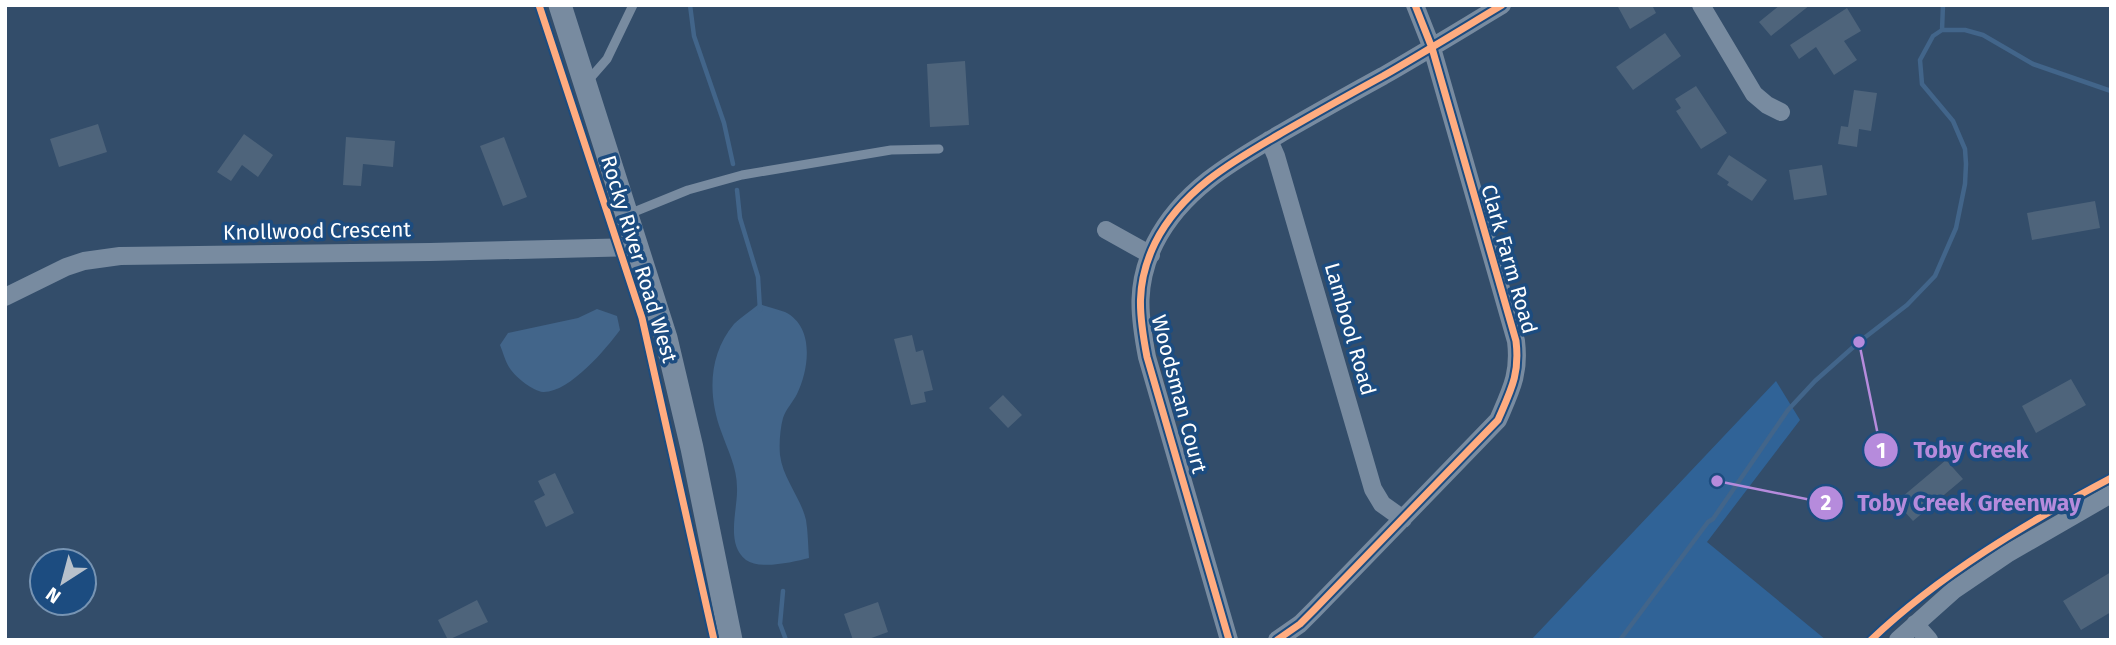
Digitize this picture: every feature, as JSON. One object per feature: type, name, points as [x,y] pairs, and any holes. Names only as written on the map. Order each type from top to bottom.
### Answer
[{"type":"street","name":"Rocky River Road West","points":[[559,5],[666,338],[731,640]]},
{"type":"street","name":"Clark Farm Road","points":[[1277,640],[1300,624],[1498,420],[1518,363],[1516,341],[1432,48],[1415,5]]},
{"type":"street","name":"Woodsman Court","points":[[1229,640],[1147,357],[1139,314],[1142,284],[1154,245],[1186,198],[1226,165],[1502,5]]},
{"type":"street","points":[[1701,5],[1754,94],[1781,112]]},
{"type":"street","name":"Lambool Road","points":[[1269,140],[1276,156],[1373,489],[1382,504],[1403,519]]},
{"type":"street","points":[[1106,230],[1151,255]]},
{"type":"street","name":"Knollwood Crescent","points":[[5,297],[66,267],[84,261],[120,256],[638,247]]},
{"type":"street","points":[[1898,640],[1954,590],[2007,554],[2111,494]]},
{"type":"street","points":[[1915,624],[1929,640]]},
{"type":"lane","points":[[584,84],[607,59],[633,5]]},
{"type":"lane","points":[[627,215],[688,190],[741,175],[891,150],[939,149]]},
{"type":"shaded area","points":[[759,304],[785,312],[795,319],[805,338],[807,349],[801,384],[783,418],[780,455],[806,520],[809,558],[768,565],[746,560],[736,545],[734,526],[737,480],[717,418],[713,390],[715,362],[725,336],[734,324]]},
{"type":"shaded area","points":[[597,309],[617,316],[620,330],[575,378],[553,390],[543,392],[530,387],[509,367],[500,345],[508,333],[578,318]]},
{"type":"shaded area","points":[[1776,381],[1800,420],[1707,542],[1826,640],[1531,640]]},
{"type":"building","points":[[1617,5],[1652,5],[1656,13],[1630,29]]},
{"type":"building","points":[[1780,5],[1810,5],[1771,36],[1759,22]]},
{"type":"building","points":[[1847,8],[1861,31],[1844,41],[1857,60],[1834,75],[1816,47],[1799,59],[1790,45]]},
{"type":"building","points":[[1665,33],[1681,56],[1633,90],[1616,67]]},
{"type":"building","points":[[965,61],[969,125],[930,127],[927,64]]},
{"type":"building","points":[[1696,86],[1727,133],[1701,149],[1676,111],[1681,108],[1675,99]]},
{"type":"building","points":[[1854,90],[1877,93],[1871,131],[1859,129],[1857,147],[1838,144],[1841,126],[1848,127]]},
{"type":"building","points":[[98,124],[107,152],[59,167],[50,139]]},
{"type":"building","points":[[244,134],[273,155],[258,177],[242,165],[231,181],[217,172]]},
{"type":"building","points":[[346,137],[395,141],[393,167],[363,164],[361,186],[343,185]]},
{"type":"building","points":[[504,137],[527,197],[503,206],[480,146]]},
{"type":"building","points":[[1729,155],[1767,180],[1752,201],[1727,185],[1729,182],[1717,174]]},
{"type":"building","points":[[1822,165],[1827,195],[1794,200],[1789,170]]},
{"type":"building","points":[[2095,201],[2100,228],[2032,240],[2027,213]]},
{"type":"building","points":[[912,335],[916,352],[923,350],[933,390],[924,392],[926,402],[911,405],[894,339]]},
{"type":"building","points":[[2071,379],[2086,405],[2036,433],[2022,406]]},
{"type":"building","points":[[1003,395],[1022,415],[1008,428],[989,408]]},
{"type":"building","points":[[1946,460],[1963,479],[1913,521],[1896,502]]},
{"type":"building","points":[[555,473],[574,513],[546,527],[534,501],[545,495],[538,481]]},
{"type":"building","points":[[2111,572],[2111,612],[2081,630],[2063,601]]},
{"type":"building","points":[[477,600],[488,622],[448,640],[438,620]]},
{"type":"building","points":[[878,602],[888,632],[866,640],[853,640],[844,614]]},
{"type":"waterway","points":[[690,5],[694,36],[724,123],[733,164]]},
{"type":"waterway","points":[[1942,30],[1943,5]]},
{"type":"waterway","points":[[1620,640],[1708,522],[1713,519],[1788,410],[1815,381],[1907,305],[1935,276],[1956,228],[1966,164],[1965,149],[1953,121],[1922,84],[1920,60],[1933,36],[1942,30],[1965,30],[1983,35],[2033,64],[2111,91]]},
{"type":"waterway","points":[[737,190],[740,218],[758,277],[760,310]]},
{"type":"waterway","points":[[783,591],[780,624],[786,640]]},
{"type":"cycle path","points":[[539,5],[642,318],[714,640]]},
{"type":"cycle path","points":[[1277,640],[1300,624],[1498,420],[1515,373],[1516,341],[1432,48],[1415,5]]},
{"type":"cycle path","points":[[1229,640],[1147,357],[1140,300],[1144,272],[1155,243],[1166,224],[1195,191],[1229,165],[1502,5]]},
{"type":"cycle path","points":[[1871,640],[1926,593],[1985,551],[2111,478]]},
{"type":"place","name":"Toby Creek","points":[[1859,342]]},
{"type":"place","name":"Toby Creek Greenway","points":[[1717,481]]}]
